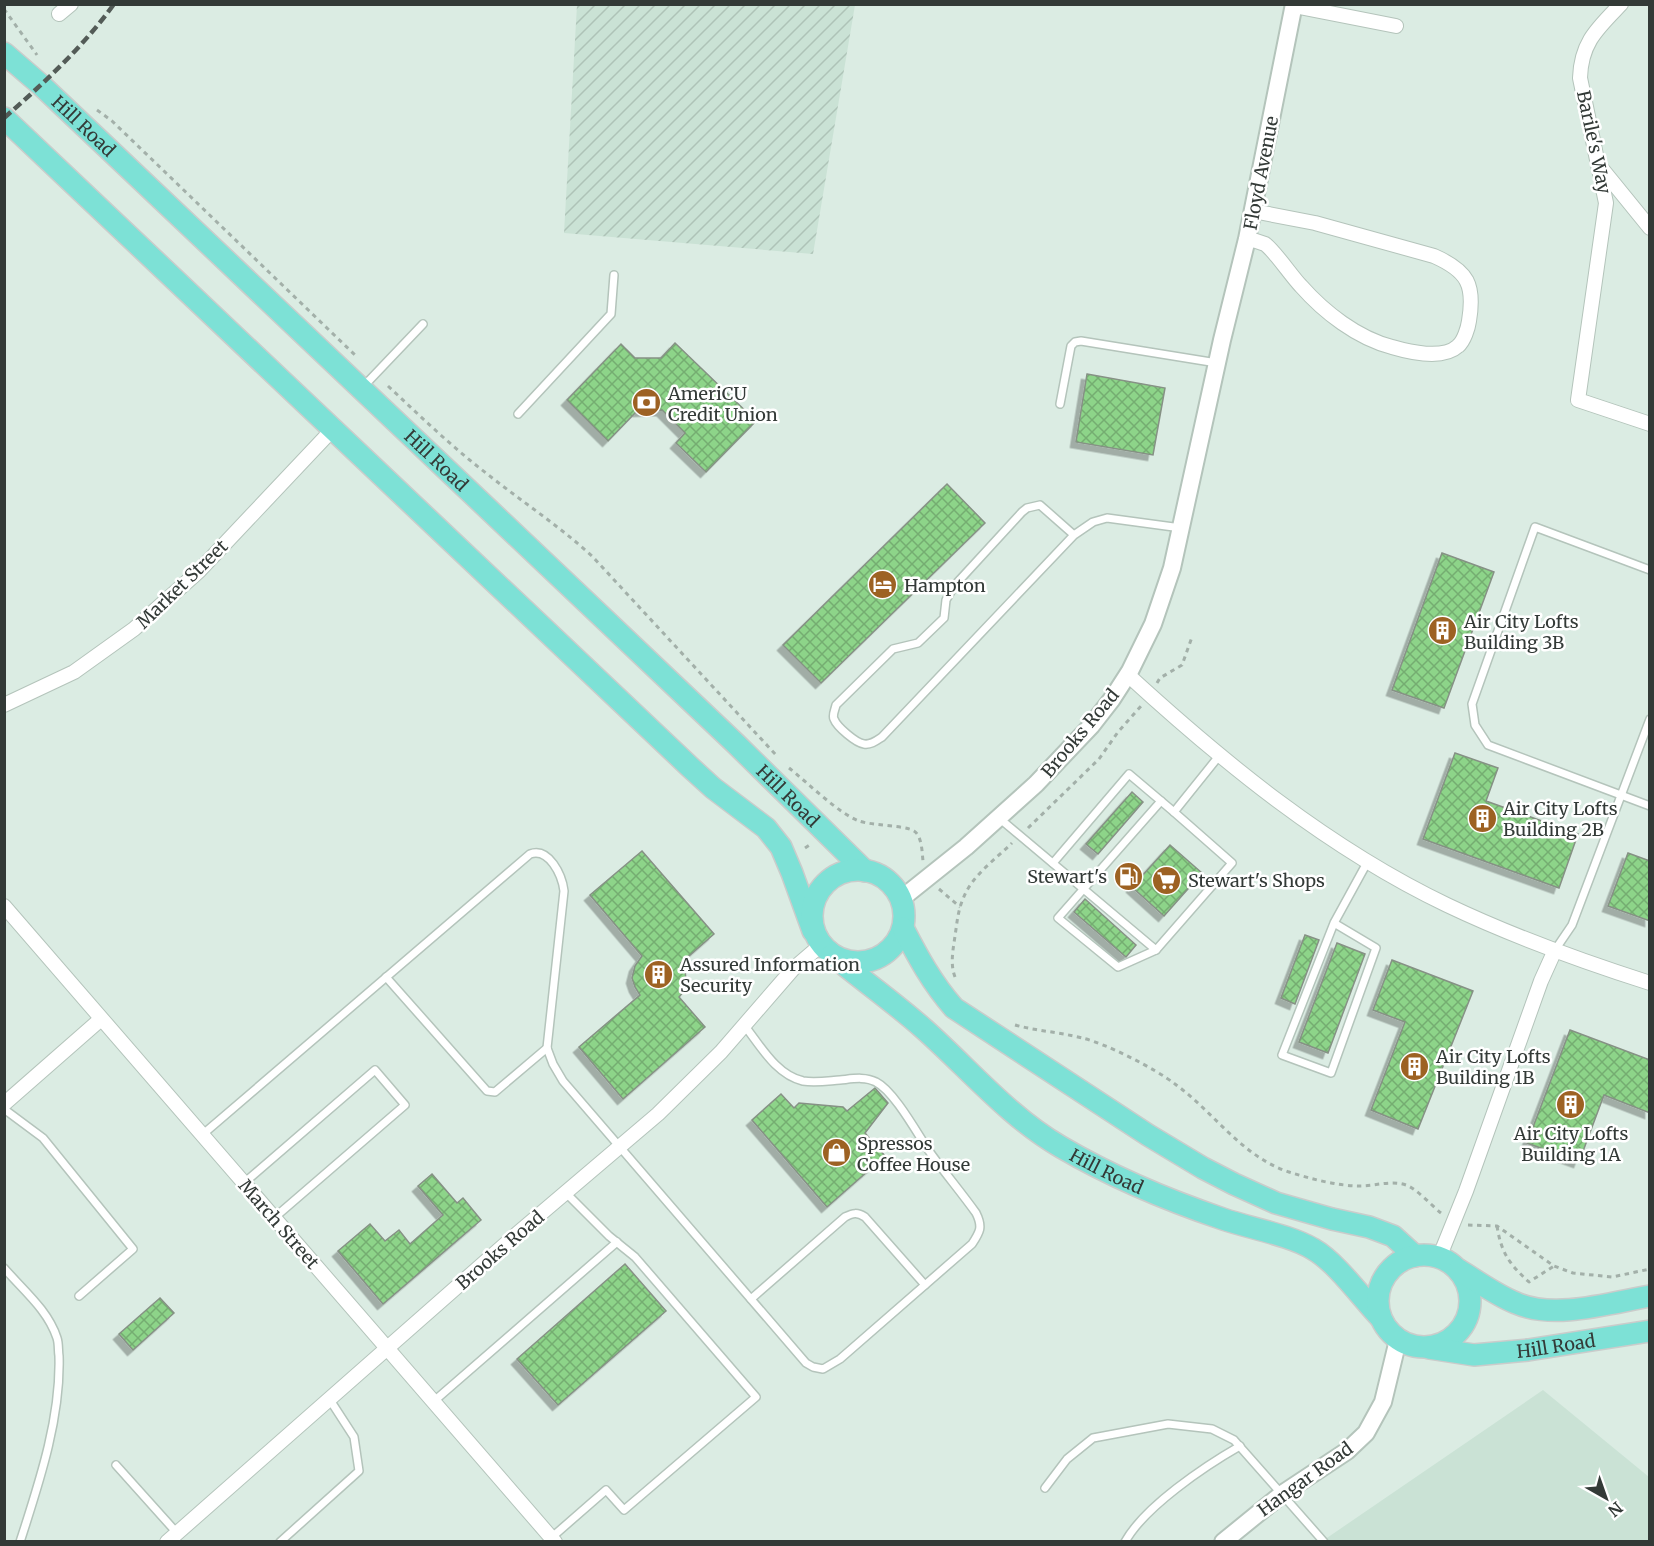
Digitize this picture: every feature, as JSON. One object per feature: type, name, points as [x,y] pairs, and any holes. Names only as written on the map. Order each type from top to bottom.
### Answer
[{"type":"main road","name":"Hill Road","points":[[4,53],[368,382],[865,871]]},
{"type":"main road","points":[[4,118],[690,767],[713,788],[744,809],[766,828],[781,847],[822,944],[845,961],[860,963],[874,960],[887,952],[897,941],[903,928],[904,913],[901,899],[892,885],[880,876],[865,871],[849,871],[834,876],[822,886],[814,900],[811,916],[822,944]]},
{"type":"main road","points":[[903,928],[925,972],[954,1008],[1148,1135],[1234,1184],[1276,1203],[1369,1227],[1393,1236],[1415,1256]]},
{"type":"main road","name":"Hill Road","points":[[822,944],[923,1028],[986,1089],[1058,1146],[1152,1193],[1313,1249],[1334,1267],[1380,1317]]},
{"type":"main road","points":[[1415,1256],[1440,1258],[1459,1270],[1467,1283],[1470,1298],[1469,1312],[1463,1326],[1453,1337],[1440,1345],[1426,1348],[1412,1346],[1398,1340],[1387,1330],[1380,1317],[1377,1301],[1380,1285],[1388,1272],[1400,1261],[1415,1256]]},
{"type":"main road","name":"Hill Road","points":[[1459,1270],[1516,1304],[1536,1309],[1559,1311],[1650,1296]]},
{"type":"main road","name":"Hill Road","points":[[1426,1348],[1474,1355],[1528,1350],[1650,1331]]},
{"type":"street","points":[[59,14],[71,4]]},
{"type":"street","name":"Barile's Way","points":[[1621,4],[1597,28],[1586,46],[1581,62],[1581,78],[1606,203],[1578,400],[1650,424]]},
{"type":"street","points":[[1294,5],[1396,26]]},
{"type":"street","name":"Floyd Avenue","points":[[1222,340],[1253,211],[1294,5]]},
{"type":"street","points":[[1600,168],[1650,228]]},
{"type":"street","points":[[1247,238],[1266,245],[1303,288],[1341,321],[1363,336],[1415,353],[1443,353],[1459,346],[1468,327],[1473,299],[1470,286],[1462,273],[1450,263],[1434,256],[1315,224],[1253,211]]},
{"type":"street","name":"Brooks Road","points":[[901,899],[966,847],[1036,784],[1091,726],[1128,675],[1154,624],[1172,568],[1222,340]]},
{"type":"street","name":"Market Street","points":[[4,705],[74,672],[134,629],[199,570],[333,429]]},
{"type":"street","points":[[1128,675],[1219,756],[1291,810],[1368,861],[1445,904],[1555,950],[1650,983]]},
{"type":"street","name":"March Street","points":[[4,906],[553,1540]]},
{"type":"street","name":"Brooks Road","points":[[172,1537],[687,1088],[793,969],[822,944]]},
{"type":"street","points":[[1440,1258],[1541,981],[1555,950]]},
{"type":"street","points":[[4,1104],[101,1019]]},
{"type":"street","name":"Hangar Road","points":[[1223,1542],[1282,1494],[1347,1451],[1366,1433],[1383,1402],[1398,1340]]},
{"type":"lane","points":[[518,414],[611,314],[614,275]]},
{"type":"lane","points":[[368,382],[423,324]]},
{"type":"lane","points":[[1060,404],[1071,346],[1075,342],[1081,341],[1217,363]]},
{"type":"lane","points":[[1074,535],[1040,505],[1022,512],[955,585],[946,600],[944,618],[918,643],[893,649],[836,705],[835,721],[854,740],[863,744],[873,743],[882,737],[1074,535],[1093,522],[1107,518],[1181,528]]},
{"type":"lane","points":[[1650,570],[1535,527],[1472,704],[1475,725],[1488,745],[1650,806]]},
{"type":"lane","points":[[1555,950],[1572,925],[1650,719]]},
{"type":"lane","points":[[1174,812],[1219,756]]},
{"type":"lane","points":[[1053,863],[1129,774],[1161,801],[1232,863],[1156,950],[1118,967],[1058,918],[1161,801]]},
{"type":"lane","points":[[999,818],[1156,950]]},
{"type":"lane","points":[[202,1135],[530,854],[536,852],[542,854],[560,874],[564,891],[547,1048],[553,1064],[563,1082],[806,1363],[823,1369],[840,1359],[972,1244],[980,1232],[981,1223],[914,1126],[882,1086],[863,1078],[813,1082],[788,1075],[777,1066],[744,1025]]},
{"type":"lane","points":[[1334,923],[1377,948],[1330,1073],[1282,1055],[1334,923],[1368,861]]},
{"type":"lane","points":[[386,977],[487,1091],[495,1092],[547,1048]]},
{"type":"lane","points":[[244,1184],[375,1070],[405,1105],[274,1218]]},
{"type":"lane","points":[[4,1108],[43,1138],[134,1249],[79,1296]]},
{"type":"lane","points":[[553,1540],[606,1490],[624,1510],[756,1397],[635,1257],[566,1193]]},
{"type":"lane","points":[[751,1299],[845,1216],[853,1213],[865,1217],[925,1285]]},
{"type":"lane","points":[[433,1402],[617,1242]]},
{"type":"lane","points":[[4,1268],[46,1315],[58,1340],[59,1372],[53,1421],[20,1542]]},
{"type":"lane","points":[[280,1542],[359,1471],[354,1437],[330,1400]]},
{"type":"lane","points":[[1045,1488],[1067,1459],[1094,1438],[1168,1424],[1212,1428],[1237,1443],[1324,1542]]},
{"type":"lane","points":[[1125,1542],[1130,1533],[1155,1507],[1237,1443]]},
{"type":"lane","points":[[116,1464],[172,1537]]},
{"type":"path","points":[[4,9],[39,58]]},
{"type":"path","points":[[96,110],[112,121],[368,382],[570,535],[781,760]]},
{"type":"path","points":[[957,984],[951,968],[960,907],[970,884],[999,853],[1099,759],[1118,732],[1135,715],[1160,678],[1176,671],[1182,665],[1192,638]]},
{"type":"path","points":[[789,768],[856,820],[870,825],[913,830],[918,835],[920,845]]},
{"type":"path","points":[[935,886],[960,907]]},
{"type":"path","points":[[1005,1020],[1036,1030],[1084,1038],[1175,1083],[1250,1153],[1269,1165],[1291,1173],[1344,1185],[1391,1183],[1406,1185],[1454,1223],[1497,1226],[1554,1266],[1573,1273],[1612,1277],[1650,1269]]},
{"type":"path","points":[[1497,1226],[1505,1256],[1513,1268],[1529,1281],[1554,1266]]},
{"type":"shaded area","points":[[577,5],[855,5],[813,254],[564,233]]},
{"type":"shaded area","points":[[1543,1390],[1649,1477],[1649,1541],[1321,1542]]},
{"type":"building","points":[[675,343],[756,421],[706,472],[676,443],[685,433],[662,410],[637,411],[608,441],[567,400],[621,344],[635,358],[661,358]]},
{"type":"building","points":[[1087,374],[1165,388],[1153,455],[1076,442]]},
{"type":"building","points":[[947,484],[985,523],[821,683],[783,645]]},
{"type":"building","name":"Air City Lofts Building 3B","points":[[1442,553],[1494,572],[1444,708],[1392,690]]},
{"type":"building","name":"Air City Lofts Building 2B","points":[[1455,753],[1498,768],[1486,801],[1578,834],[1559,888],[1423,839]]},
{"type":"building","points":[[1132,792],[1143,802],[1098,854],[1086,844]]},
{"type":"building","name":"Stewart's Shops","points":[[1170,845],[1202,873],[1164,916],[1132,887]]},
{"type":"building","name":"Assured Information Security","points":[[642,851],[714,934],[681,963],[685,970],[686,980],[685,990],[679,997],[705,1027],[623,1099],[579,1047],[640,995],[632,978],[635,966],[642,956],[590,895]]},
{"type":"building","points":[[1628,853],[1650,861],[1650,921],[1608,906]]},
{"type":"building","points":[[1085,899],[1136,945],[1126,957],[1074,912]]},
{"type":"building","points":[[1305,935],[1319,940],[1295,1004],[1281,998]]},
{"type":"building","points":[[1337,943],[1365,954],[1328,1053],[1299,1042]]},
{"type":"building","name":"Air City Lofts Building 1B","points":[[1392,960],[1473,991],[1418,1129],[1371,1110],[1405,1022],[1373,1010]]},
{"type":"building","name":"Air City Lofts Building 1A","points":[[1570,1030],[1650,1060],[1650,1113],[1604,1095],[1579,1162],[1527,1143]]},
{"type":"building","points":[[875,1088],[888,1103],[865,1133],[885,1156],[827,1207],[752,1120],[781,1094],[794,1108],[799,1103],[843,1107],[847,1111]]},
{"type":"building","points":[[432,1174],[457,1203],[463,1198],[481,1220],[383,1304],[338,1251],[370,1224],[385,1241],[399,1230],[410,1244],[443,1215],[418,1186]]},
{"type":"building","points":[[625,1264],[666,1311],[558,1405],[517,1359]]},
{"type":"building","points":[[160,1298],[174,1313],[133,1350],[119,1334]]},
{"type":"railway","points":[[4,118],[62,64],[114,4]]},
{"type":"place","name":"AmeriCU Credit Union","points":[[647,403]]},
{"type":"place","name":"Hampton","points":[[883,585]]},
{"type":"place","name":"Air City Lofts Building 3B","points":[[1443,631]]},
{"type":"place","name":"Air City Lofts Building 2B","points":[[1482,818]]},
{"type":"place","name":"Stewart's","points":[[1128,876]]},
{"type":"place","name":"Stewart's Shops","points":[[1167,880]]},
{"type":"place","name":"Assured Information Security","points":[[659,974]]},
{"type":"place","name":"Air City Lofts Building 1B","points":[[1415,1066]]},
{"type":"place","name":"Air City Lofts Building 1A","points":[[1571,1104]]},
{"type":"place","name":"Spressos Coffee House","points":[[836,1153]]}]
